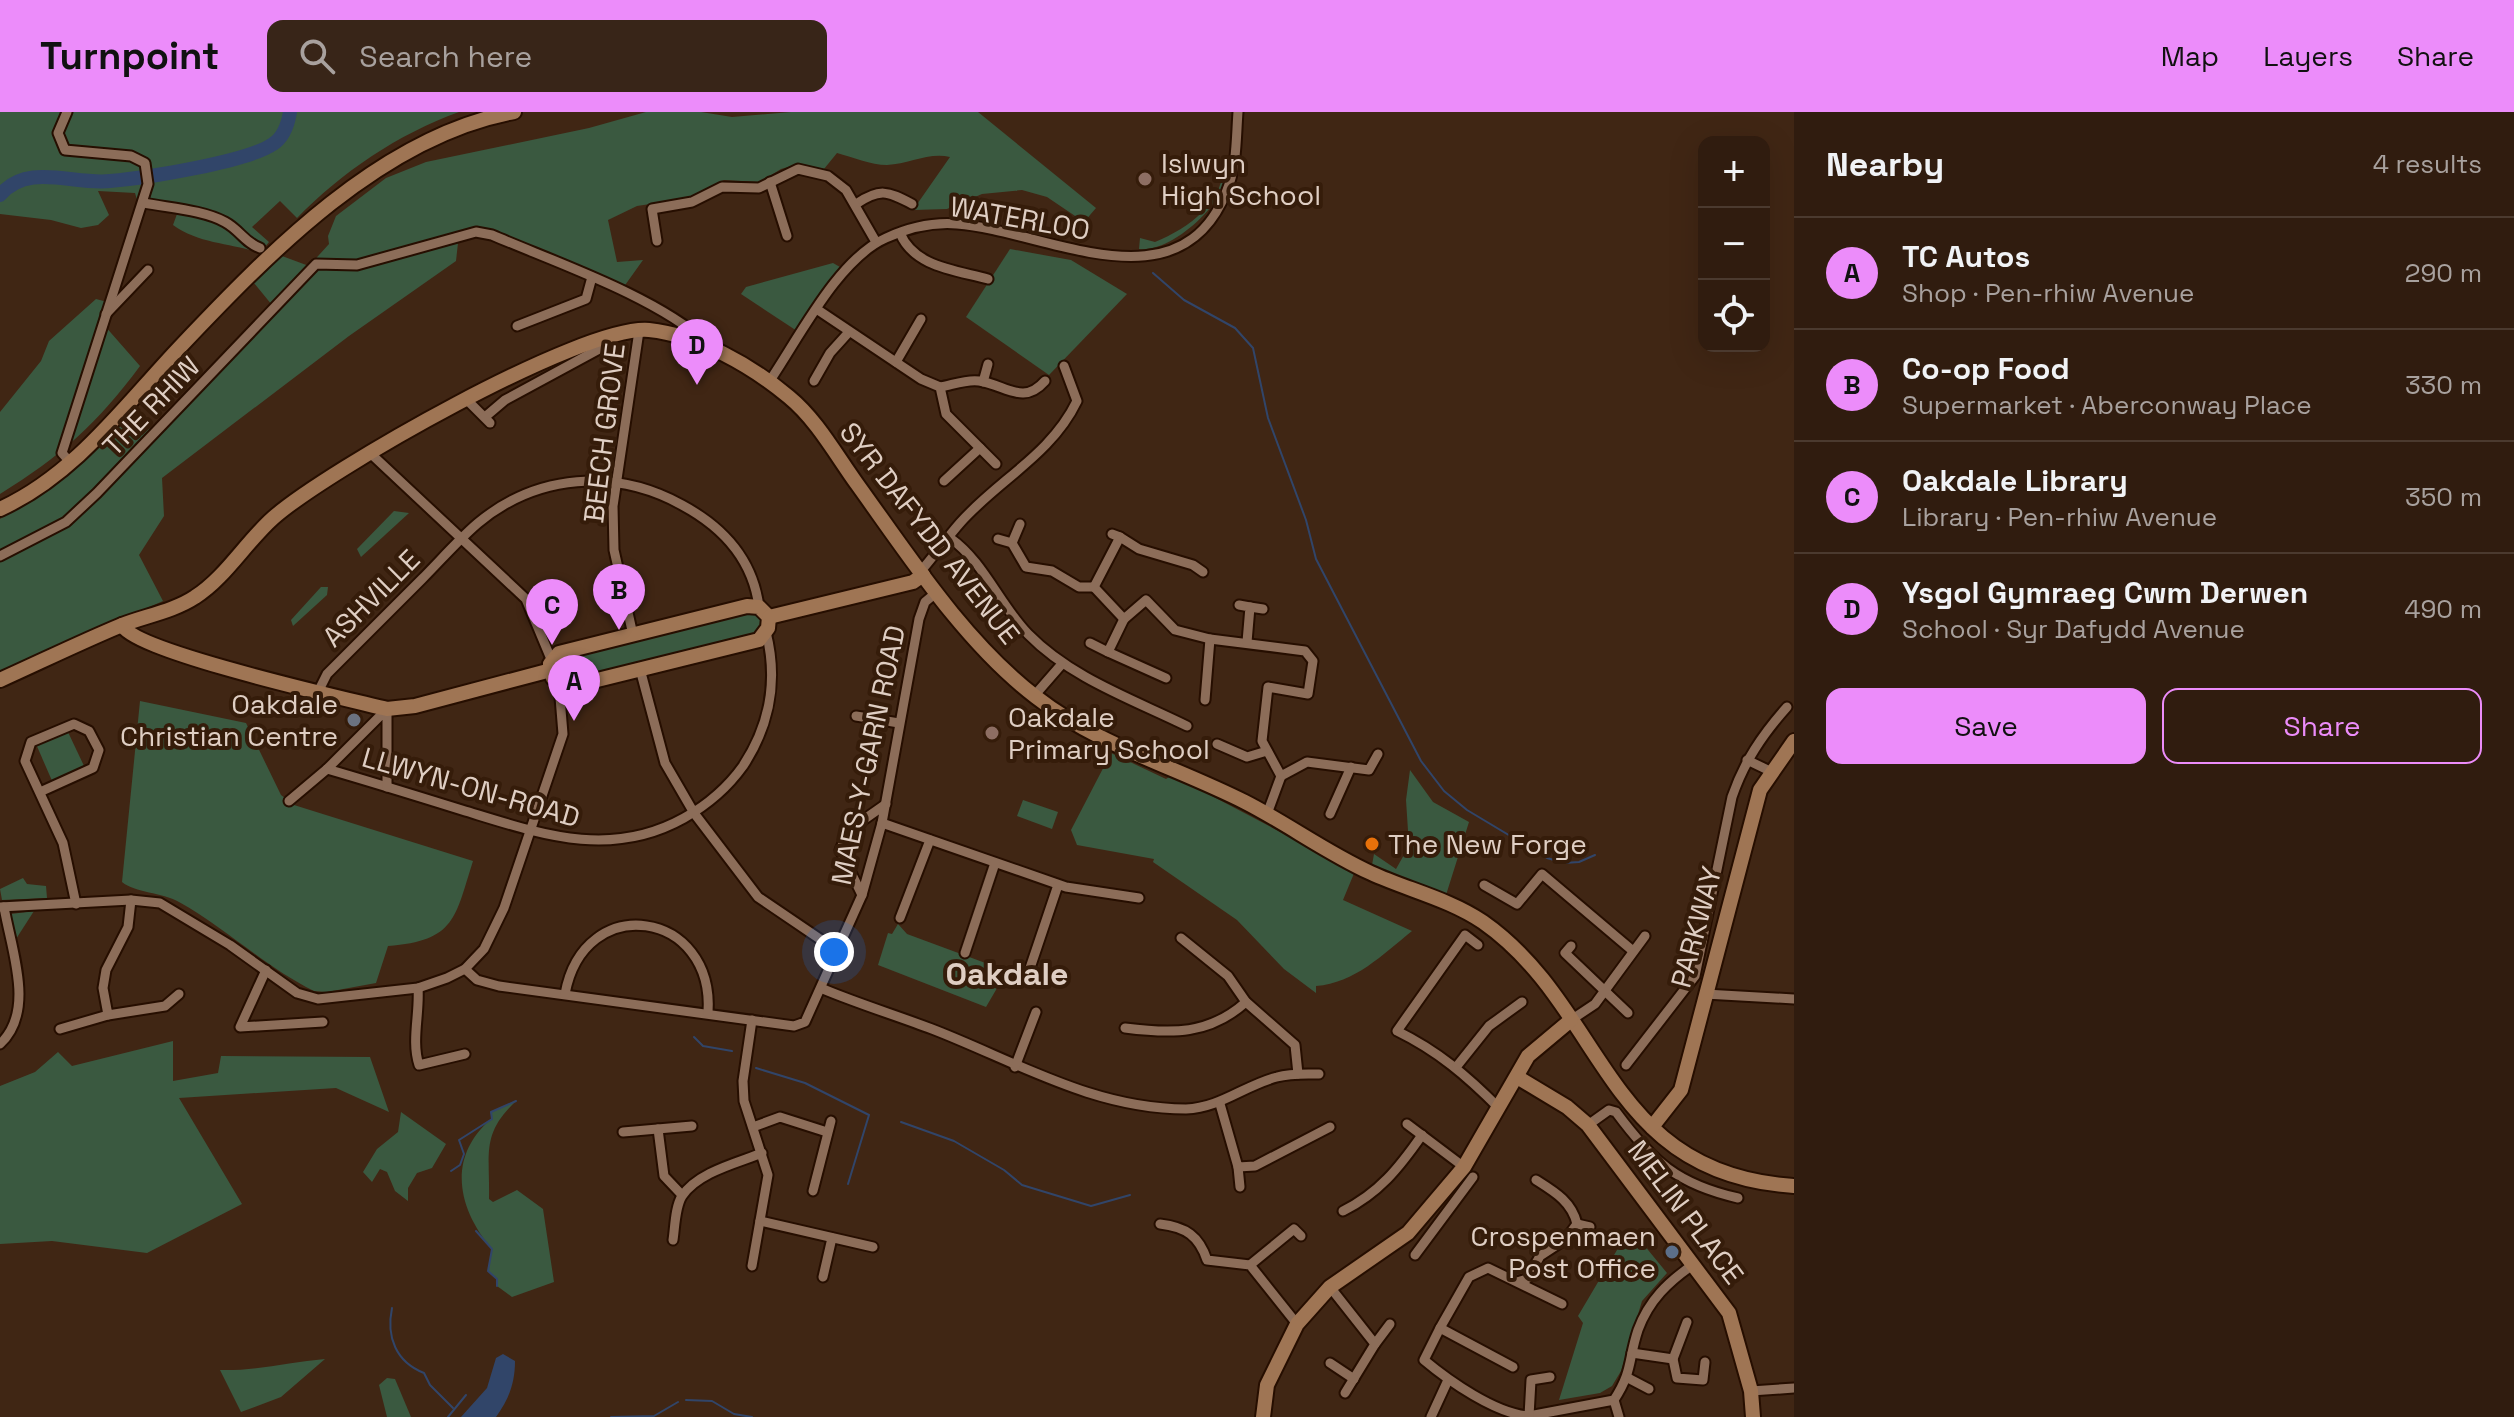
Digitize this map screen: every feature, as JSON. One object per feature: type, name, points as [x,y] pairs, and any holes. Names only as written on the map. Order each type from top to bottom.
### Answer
[{"type":"street","points":[[67,112],[58,133],[65,150],[131,156],[145,163],[148,184],[102,319],[62,453],[70,462]]},
{"type":"street","points":[[0,509],[70,462],[114,423],[179,348],[274,254],[323,212],[404,152],[447,131],[513,112]]},
{"type":"street","name":"WATERLOO","points":[[769,382],[846,268],[876,242],[900,233],[937,224],[957,224],[1117,258],[1151,256],[1169,250],[1204,227],[1220,206],[1233,169],[1238,112]]},
{"type":"street","points":[[657,241],[652,209],[692,202],[722,187],[759,188],[798,169],[828,176],[856,204],[876,242]]},
{"type":"street","points":[[770,182],[787,236]]},
{"type":"street","points":[[856,204],[876,190],[887,191],[912,204]]},
{"type":"street","points":[[144,203],[223,220],[238,231],[247,243],[260,248]]},
{"type":"street","name":"THE RHIW","points":[[0,556],[66,522],[316,264],[357,265],[476,232],[492,235],[592,277]]},
{"type":"street","points":[[900,233],[908,250],[920,259],[988,279]]},
{"type":"street","points":[[102,319],[148,270]]},
{"type":"street","points":[[517,326],[586,299],[592,277],[665,314],[701,337],[712,351]]},
{"type":"street","points":[[818,310],[940,387],[968,381],[983,382],[1021,395],[1037,390],[1045,381]]},
{"type":"street","points":[[0,680],[122,625],[198,595],[274,517],[369,452],[534,365],[611,337],[641,335],[665,314]]},
{"type":"street","points":[[896,362],[921,319]]},
{"type":"street","points":[[814,381],[830,353],[849,332]]},
{"type":"street","name":"SYR DAFYDD AVENUE","points":[[641,335],[712,351],[769,382],[807,415],[922,574],[1003,669],[1034,696],[1069,720],[1267,814],[1367,871],[1445,901],[1484,923],[1519,954],[1571,1020],[1604,1073],[1652,1127],[1699,1161],[1729,1175],[1794,1186]]},
{"type":"street","name":"BEECH GROVE","points":[[633,635],[614,550],[615,483],[641,335]]},
{"type":"street","points":[[468,401],[488,420],[505,400],[601,348],[611,337]]},
{"type":"street","points":[[983,382],[988,364]]},
{"type":"street","points":[[122,625],[137,639],[167,649],[387,709],[415,706],[551,665],[559,653],[747,606],[764,612],[836,603],[913,582],[960,523],[1044,448],[1070,415],[1077,401],[1064,366]]},
{"type":"street","points":[[940,387],[946,414],[996,464]]},
{"type":"street","points":[[944,481],[980,448]]},
{"type":"street","points":[[0,1044],[13,1032],[20,1009],[2,907],[131,900],[160,903],[185,916],[297,993],[318,999],[418,988],[465,969],[492,935],[563,734],[559,685],[531,606],[369,452]]},
{"type":"street","name":"ASHVILLE","points":[[318,692],[327,674],[493,512],[542,488],[581,480],[615,483],[667,497],[714,526],[742,558],[764,612]]},
{"type":"street","points":[[1012,543],[1020,524]]},
{"type":"street","points":[[1094,587],[1116,536],[1139,549],[1193,565],[1203,572]]},
{"type":"street","points":[[950,538],[969,555],[1024,630],[1061,665],[1187,726]]},
{"type":"street","points":[[998,539],[1012,543],[1026,567],[1052,571],[1079,587],[1094,587],[1124,619]]},
{"type":"street","name":"MAES-Y-GARN ROAD","points":[[752,1020],[794,1026],[808,1019],[839,952],[862,895],[882,823],[919,619],[925,602],[937,592]]},
{"type":"street","points":[[1108,652],[1124,619],[1146,600],[1175,630],[1210,639],[1305,651],[1313,661],[1308,694],[1268,687],[1262,741],[1281,776]]},
{"type":"street","points":[[1239,605],[1263,609]]},
{"type":"street","points":[[1247,642],[1250,607]]},
{"type":"street","points":[[559,685],[569,687],[752,642],[766,632],[764,612]]},
{"type":"street","name":"LLWYN-ON-ROAD","points":[[327,769],[568,840],[614,841],[650,834],[694,813],[737,774],[761,731],[773,670],[766,632]]},
{"type":"street","points":[[1205,700],[1210,639]]},
{"type":"street","points":[[1090,643],[1166,678]]},
{"type":"street","points":[[1034,696],[1061,665]]},
{"type":"street","points":[[640,669],[665,763],[694,813],[758,897],[839,952]]},
{"type":"street","points":[[1626,1065],[1684,995],[1695,976],[1732,797],[1747,760],[1787,707]]},
{"type":"street","points":[[289,801],[327,769],[387,709]]},
{"type":"street","points":[[387,709],[387,787]]},
{"type":"street","points":[[856,716],[899,723]]},
{"type":"street","points":[[40,792],[93,768],[99,750],[89,731],[74,724],[31,742],[25,761],[63,843],[76,904]]},
{"type":"street","name":"PARKWAY","points":[[1652,1127],[1681,1090],[1760,790],[1794,741]]},
{"type":"street","points":[[1217,744],[1247,757],[1267,751]]},
{"type":"street","points":[[1267,814],[1281,776],[1307,762],[1369,770],[1378,754]]},
{"type":"street","points":[[1747,760],[1772,772]]},
{"type":"street","points":[[1330,814],[1351,767]]},
{"type":"street","points":[[862,895],[840,850],[849,830],[886,804]]},
{"type":"street","points":[[882,823],[1058,885],[1139,898]]},
{"type":"street","points":[[900,918],[930,840]]},
{"type":"street","points":[[965,953],[995,863]]},
{"type":"street","points":[[1484,885],[1517,904],[1542,874],[1633,951]]},
{"type":"street","points":[[1028,974],[1058,885]]},
{"type":"street","points":[[108,1015],[103,988],[106,970],[128,927],[131,900]]},
{"type":"street","points":[[565,994],[575,961],[591,941],[613,928],[648,926],[679,939],[702,965],[707,981],[708,1013]]},
{"type":"street","points":[[1391,1041],[1464,932],[1478,945]]},
{"type":"street","points":[[1415,1255],[1469,1172],[1499,1108],[1537,1047],[1595,1004],[1645,936]]},
{"type":"street","points":[[1181,938],[1228,976],[1246,1002],[1295,1045],[1298,1074]]},
{"type":"street","points":[[1571,946],[1565,953],[1628,1013]]},
{"type":"street","points":[[465,969],[486,984],[752,1020],[743,1081],[746,1113],[768,1175],[752,1266]]},
{"type":"street","points":[[266,970],[240,1027],[323,1022]]},
{"type":"street","points":[[418,988],[420,1011],[415,1045],[419,1065],[465,1054]]},
{"type":"street","points":[[823,989],[929,1028],[1072,1089],[1130,1102],[1188,1109],[1220,1104],[1262,1082],[1298,1074],[1319,1074]]},
{"type":"street","points":[[60,1029],[108,1015],[165,1006],[179,994]]},
{"type":"street","points":[[1705,994],[1794,999]]},
{"type":"street","points":[[1125,1028],[1175,1034],[1194,1031],[1231,1016],[1246,1002]]},
{"type":"street","points":[[1457,1066],[1489,1026],[1522,1002]]},
{"type":"street","points":[[1015,1067],[1036,1012]]},
{"type":"street","points":[[1397,1031],[1429,1046],[1457,1066],[1499,1108]]},
{"type":"street","name":"MELIN PLACE","points":[[1517,1077],[1567,1107],[1588,1125],[1729,1313],[1751,1391],[1753,1417]]},
{"type":"street","points":[[1220,1104],[1238,1167],[1240,1187]]},
{"type":"street","points":[[1588,1125],[1609,1110],[1616,1112],[1650,1156],[1680,1180],[1738,1198]]},
{"type":"street","points":[[753,1127],[780,1117],[827,1132]]},
{"type":"street","points":[[813,1191],[831,1121]]},
{"type":"street","points":[[1407,1124],[1469,1172]]},
{"type":"street","points":[[623,1132],[692,1126]]},
{"type":"street","points":[[1238,1167],[1255,1166],[1330,1127]]},
{"type":"street","points":[[658,1129],[664,1176],[682,1195]]},
{"type":"street","points":[[1314,1135],[1320,1145]]},
{"type":"street","points":[[1343,1211],[1370,1197],[1397,1171],[1422,1135]]},
{"type":"street","points":[[673,1240],[682,1195],[712,1173],[762,1153]]},
{"type":"street","points":[[1520,1281],[1527,1279],[1540,1256],[1566,1239],[1577,1224],[1574,1211],[1557,1193],[1536,1180]]},
{"type":"street","points":[[1263,1417],[1267,1385],[1297,1324],[1330,1287],[1408,1233],[1458,1186]]},
{"type":"street","points":[[760,1221],[873,1247]]},
{"type":"street","points":[[1160,1224],[1180,1227],[1200,1241],[1207,1260],[1250,1265],[1297,1232]]},
{"type":"street","points":[[1577,1224],[1590,1227]]},
{"type":"street","points":[[1408,1233],[1424,1243]]},
{"type":"street","points":[[823,1277],[832,1238]]},
{"type":"street","points":[[1562,1304],[1488,1268],[1478,1270],[1469,1277],[1424,1360],[1448,1380],[1515,1416],[1561,1414],[1614,1400],[1628,1378],[1632,1353],[1652,1301],[1671,1280],[1694,1264]]},
{"type":"street","points":[[1250,1265],[1297,1324]]},
{"type":"street","points":[[1330,1287],[1375,1344]]},
{"type":"street","points":[[1687,1322],[1673,1359],[1677,1378],[1703,1380],[1705,1362]]},
{"type":"street","points":[[1345,1393],[1390,1324]]},
{"type":"street","points":[[1440,1328],[1513,1367]]},
{"type":"street","points":[[1632,1353],[1673,1359]]},
{"type":"street","points":[[1330,1363],[1354,1379]]},
{"type":"street","points":[[1529,1416],[1531,1380],[1550,1377]]},
{"type":"street","points":[[1628,1378],[1649,1389]]},
{"type":"street","points":[[1431,1417],[1448,1380]]},
{"type":"street","points":[[1751,1391],[1794,1388]]},
{"type":"street","points":[[1614,1400],[1619,1417]]},
{"type":"green space","points":[[0,112],[459,112],[414,131],[372,156],[333,185],[297,218],[280,201],[252,227],[269,242],[260,253],[204,240],[183,231],[173,225],[177,214],[138,203],[135,193],[98,191],[109,215],[98,225],[81,228],[51,220],[0,214]]},
{"type":"green space","points":[[646,112],[701,112],[732,117],[791,112],[978,112],[1096,208],[1084,222],[1047,197],[1022,190],[982,194],[947,209],[913,210],[950,157],[934,156],[887,165],[837,153],[824,169],[799,164],[781,169],[760,182],[724,180],[689,198],[637,206],[608,220],[617,262],[643,260],[623,288],[476,227],[459,234],[456,261],[349,336],[162,478],[164,516],[139,555],[163,601],[0,673],[0,519],[52,487],[125,415],[142,432],[158,425],[272,305],[254,283],[282,256],[309,266],[329,244],[328,236],[336,216],[386,178],[426,162],[589,128]]},
{"type":"green space","points":[[1224,159],[1227,172],[1223,186],[1202,217],[1170,241],[1154,248],[1139,249],[1140,238],[1155,242],[1180,229],[1203,211],[1219,188]]},
{"type":"green space","points":[[1010,249],[1071,260],[1127,294],[1049,375],[966,317]]},
{"type":"green space","points":[[833,263],[840,267],[797,331],[741,294],[746,287]]},
{"type":"green space","points":[[96,299],[111,303],[104,325],[140,366],[77,438],[0,494],[0,412],[41,361],[49,341]]},
{"type":"green space","points":[[394,511],[409,513],[361,557],[357,549]]},
{"type":"green space","points":[[321,587],[328,587],[327,595],[293,626],[291,620]]},
{"type":"green space","points":[[756,611],[764,621],[758,635],[577,681],[560,679],[555,662],[558,658]]},
{"type":"green space","points":[[140,701],[246,723],[281,795],[294,805],[473,861],[462,897],[449,923],[427,938],[388,946],[376,983],[327,992],[314,991],[279,971],[179,902],[127,886],[122,882]]},
{"type":"green space","points":[[67,730],[85,768],[53,783],[36,744]]},
{"type":"green space","points":[[1111,753],[1166,779],[1172,775],[1355,871],[1343,900],[1412,931],[1356,974],[1316,986],[1316,993],[1284,969],[1237,920],[1153,862],[1154,859],[1077,845],[1071,830]]},
{"type":"green space","points":[[1410,770],[1433,802],[1469,822],[1446,895],[1372,865],[1374,854],[1396,869],[1409,846],[1406,800]]},
{"type":"green space","points":[[1023,800],[1058,812],[1052,829],[1017,816]]},
{"type":"green space","points":[[23,878],[27,884],[46,886],[47,898],[2,900],[0,889]]},
{"type":"green space","points":[[34,911],[16,939],[13,937],[11,914]]},
{"type":"green space","points":[[898,924],[907,934],[1007,971],[986,1007],[878,965],[888,933],[892,934]]},
{"type":"green space","points":[[173,1041],[173,1081],[218,1073],[221,1056],[370,1057],[389,1112],[336,1088],[179,1098],[242,1204],[147,1253],[52,1241],[0,1244],[0,1086],[35,1072],[58,1052],[72,1066]]},
{"type":"green space","points":[[516,1101],[492,1134],[489,1199],[493,1202],[517,1190],[543,1209],[554,1282],[512,1297],[497,1286],[497,1279],[488,1271],[492,1249],[471,1217],[462,1183],[468,1150],[491,1119],[491,1112]]},
{"type":"green space","points":[[401,1112],[446,1144],[432,1168],[417,1173],[408,1188],[408,1201],[395,1191],[387,1172],[380,1169],[372,1182],[363,1172],[377,1149],[398,1132]]},
{"type":"green space","points":[[1630,1228],[1667,1273],[1642,1301],[1621,1371],[1612,1386],[1600,1393],[1559,1400],[1583,1323],[1578,1316]]},
{"type":"green space","points":[[325,1359],[281,1397],[241,1412],[220,1370],[247,1369]]},
{"type":"green space","points":[[387,1378],[395,1379],[411,1417],[387,1417],[379,1385]]},
{"type":"water","points":[[503,1354],[515,1361],[515,1369],[501,1410],[496,1417],[461,1417],[487,1388],[496,1358]]},
{"type":"waterway","points":[[0,195],[24,179],[52,177],[110,181],[170,173],[241,157],[277,141],[285,130],[290,112]]},
{"type":"waterway","points":[[1153,273],[1184,300],[1235,328],[1253,348],[1268,418],[1306,520],[1316,559],[1421,761],[1444,791],[1467,810],[1547,858],[1564,863],[1579,862],[1595,855]]},
{"type":"waterway","points":[[694,1037],[703,1046],[732,1051]]},
{"type":"waterway","points":[[756,1068],[805,1083],[869,1115],[848,1184]]},
{"type":"waterway","points":[[451,1171],[460,1165],[464,1154],[459,1140],[492,1119],[491,1112],[516,1101]]},
{"type":"waterway","points":[[901,1122],[954,1141],[1004,1170],[1022,1185],[1091,1206],[1130,1195]]},
{"type":"waterway","points":[[476,1231],[492,1249],[488,1271],[497,1279],[497,1286]]},
{"type":"waterway","points":[[392,1308],[391,1329],[395,1347],[406,1362],[424,1373],[430,1385],[453,1408]]},
{"type":"waterway","points":[[448,1417],[466,1395]]},
{"type":"waterway","points":[[686,1400],[712,1401],[734,1414],[752,1417]]},
{"type":"waterway","points":[[611,1417],[654,1416],[678,1402]]},
{"type":"place","name":"Islwyn High School","points":[[1145,179]]},
{"type":"place","name":"Ysgol Gymraeg Cwm Derwen","points":[[697,385]]},
{"type":"place","name":"Co-op Food","points":[[619,630]]},
{"type":"place","name":"Oakdale Library","points":[[552,645]]},
{"type":"place","name":"Oakdale Christian Centre","points":[[354,720]]},
{"type":"place","name":"TC Autos","points":[[574,721]]},
{"type":"place","name":"Oakdale Primary School","points":[[992,733]]},
{"type":"place","name":"The New Forge","points":[[1372,844]]},
{"type":"place","name":"Crospenmaen Post Office","points":[[1672,1252]]},
{"type":"district","name":"Oakdale","points":[[1007,974]]}]
